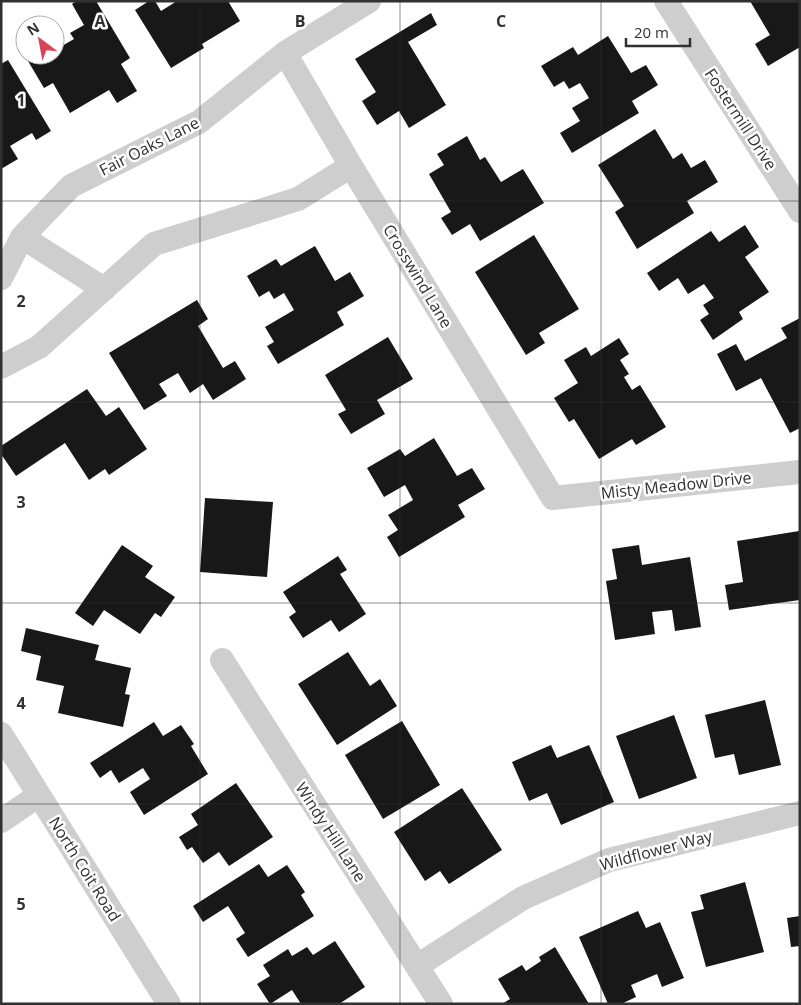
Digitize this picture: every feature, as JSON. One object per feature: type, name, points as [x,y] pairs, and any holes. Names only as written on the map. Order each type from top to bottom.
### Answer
[{"type":"street","name":"Fair Oaks Lane","points":[[1,278],[22,238],[71,186],[199,122],[285,53],[369,1]]},
{"type":"street","name":"Fostermill Drive","points":[[666,1],[800,211]]},
{"type":"street","name":"Crosswind Lane","points":[[285,53],[351,166],[553,498]]},
{"type":"street","points":[[1,367],[39,347],[154,244],[298,200],[351,166]]},
{"type":"street","points":[[22,238],[104,289]]},
{"type":"street","name":"Misty Meadow Drive","points":[[553,498],[800,472]]},
{"type":"street","name":"Windy Hill Lane","points":[[222,660],[441,1004]]},
{"type":"street","name":"North Coit Road","points":[[1,734],[169,1004]]},
{"type":"street","points":[[1,821],[39,795]]},
{"type":"street","name":"Wildflower Way","points":[[418,966],[523,898],[609,860],[800,813]]},
{"type":"building","points":[[76,1],[96,1],[130,58],[121,64],[137,91],[117,103],[109,90],[70,113],[53,83],[44,88],[30,65],[65,65],[65,44],[74,39],[70,33],[84,25],[72,4]]},
{"type":"building","points":[[149,1],[155,1],[161,11],[177,1],[228,1],[240,21],[202,44],[204,48],[171,68],[135,10]]},
{"type":"building","points":[[750,1],[800,1],[800,47],[768,66],[755,44],[770,35]]},
{"type":"building","points":[[431,13],[437,25],[408,42],[446,105],[409,128],[399,111],[377,125],[362,101],[376,92],[355,59]]},
{"type":"building","points":[[608,36],[631,73],[646,65],[658,85],[632,101],[639,113],[572,153],[560,133],[580,121],[572,108],[589,98],[580,83],[569,89],[564,81],[554,87],[541,66],[573,47],[578,55]]},
{"type":"building","points":[[8,60],[51,131],[36,140],[32,133],[10,146],[18,159],[1,169],[1,64]]},
{"type":"building","points":[[655,129],[673,159],[682,153],[691,168],[705,160],[718,182],[687,201],[694,213],[637,249],[615,212],[624,206],[598,165]]},
{"type":"building","points":[[467,136],[480,160],[485,157],[501,182],[523,169],[544,203],[480,241],[470,224],[452,235],[441,218],[451,212],[429,174],[444,165],[437,154]]},
{"type":"building","points":[[745,225],[759,247],[745,257],[769,292],[739,312],[743,319],[713,340],[700,320],[709,314],[703,305],[714,298],[704,284],[688,294],[678,278],[659,291],[647,273],[711,231],[719,242]]},
{"type":"building","points":[[534,235],[579,309],[539,333],[545,343],[526,355],[475,272]]},
{"type":"building","points":[[315,246],[335,281],[350,272],[364,296],[337,312],[344,325],[278,364],[267,346],[274,342],[265,327],[294,310],[284,293],[274,299],[269,291],[259,297],[247,276],[276,259],[281,266]]},
{"type":"building","points":[[197,300],[208,319],[198,326],[223,368],[235,361],[246,379],[213,400],[203,384],[190,393],[178,373],[159,384],[167,396],[144,410],[109,353]]},
{"type":"building","points":[[800,318],[800,428],[790,433],[761,378],[736,391],[717,354],[736,344],[745,361],[787,338],[781,328]]},
{"type":"building","points":[[388,337],[413,379],[377,400],[385,414],[351,434],[338,414],[346,410],[325,375]]},
{"type":"building","points":[[619,338],[629,354],[620,360],[629,374],[624,377],[632,390],[640,385],[666,427],[636,445],[632,439],[599,459],[574,419],[569,422],[554,398],[578,383],[564,360],[586,347],[591,356]]},
{"type":"building","points":[[87,389],[106,416],[119,407],[147,449],[109,475],[105,469],[89,480],[65,443],[16,476],[1,454],[1,446]]},
{"type":"building","points":[[434,438],[457,476],[472,468],[485,489],[458,505],[465,517],[399,557],[387,537],[398,530],[388,515],[413,500],[405,485],[384,497],[367,468],[400,449],[405,456]]},
{"type":"building","points":[[205,498],[273,502],[267,577],[200,572]]},
{"type":"building","points":[[799,531],[800,600],[729,610],[725,585],[743,582],[737,541]]},
{"type":"building","points":[[122,545],[153,566],[145,577],[175,597],[161,617],[155,613],[140,634],[104,610],[93,626],[75,613]]},
{"type":"building","points":[[639,545],[642,565],[690,557],[701,627],[675,631],[672,610],[652,612],[655,634],[615,640],[606,581],[617,579],[612,549]]},
{"type":"building","points":[[338,556],[347,570],[340,574],[366,614],[339,632],[331,620],[303,638],[289,617],[296,612],[283,592]]},
{"type":"building","points":[[26,628],[99,645],[95,660],[131,668],[125,694],[130,695],[123,727],[58,713],[64,686],[36,680],[41,656],[21,651]]},
{"type":"building","points":[[348,652],[370,686],[380,679],[397,706],[337,745],[298,684]]},
{"type":"building","points":[[765,700],[781,765],[739,775],[734,754],[715,758],[705,715]]},
{"type":"building","points":[[674,715],[697,778],[639,799],[616,736]]},
{"type":"building","points":[[402,721],[440,785],[383,819],[345,755]]},
{"type":"building","points":[[154,722],[163,736],[181,725],[194,744],[191,746],[208,774],[144,815],[130,792],[150,779],[143,768],[119,783],[111,770],[100,778],[90,763]]},
{"type":"building","points":[[551,745],[557,758],[589,745],[614,802],[561,825],[547,793],[529,801],[512,762]]},
{"type":"building","points":[[236,783],[273,837],[229,866],[219,852],[203,863],[192,847],[187,850],[179,837],[198,825],[191,814]]},
{"type":"building","points":[[462,788],[502,850],[449,884],[440,871],[425,881],[394,832]]},
{"type":"building","points":[[259,864],[268,877],[287,865],[305,892],[301,895],[314,916],[248,957],[236,939],[245,933],[228,906],[203,922],[193,906]]},
{"type":"building","points":[[745,882],[764,952],[706,967],[691,912],[704,909],[700,895]]},
{"type":"building","points":[[638,911],[646,928],[660,922],[684,978],[662,987],[657,974],[631,985],[636,997],[621,1004],[608,1004],[579,937]]},
{"type":"building","points":[[800,916],[800,946],[791,947],[787,918]]},
{"type":"building","points":[[335,941],[365,987],[339,1004],[301,1004],[292,990],[270,1004],[257,984],[270,976],[263,965],[288,949],[292,956],[307,947],[313,955]]},
{"type":"building","points":[[555,947],[589,1004],[502,1004],[510,999],[498,979],[522,965],[526,971],[541,961],[539,957]]}]
